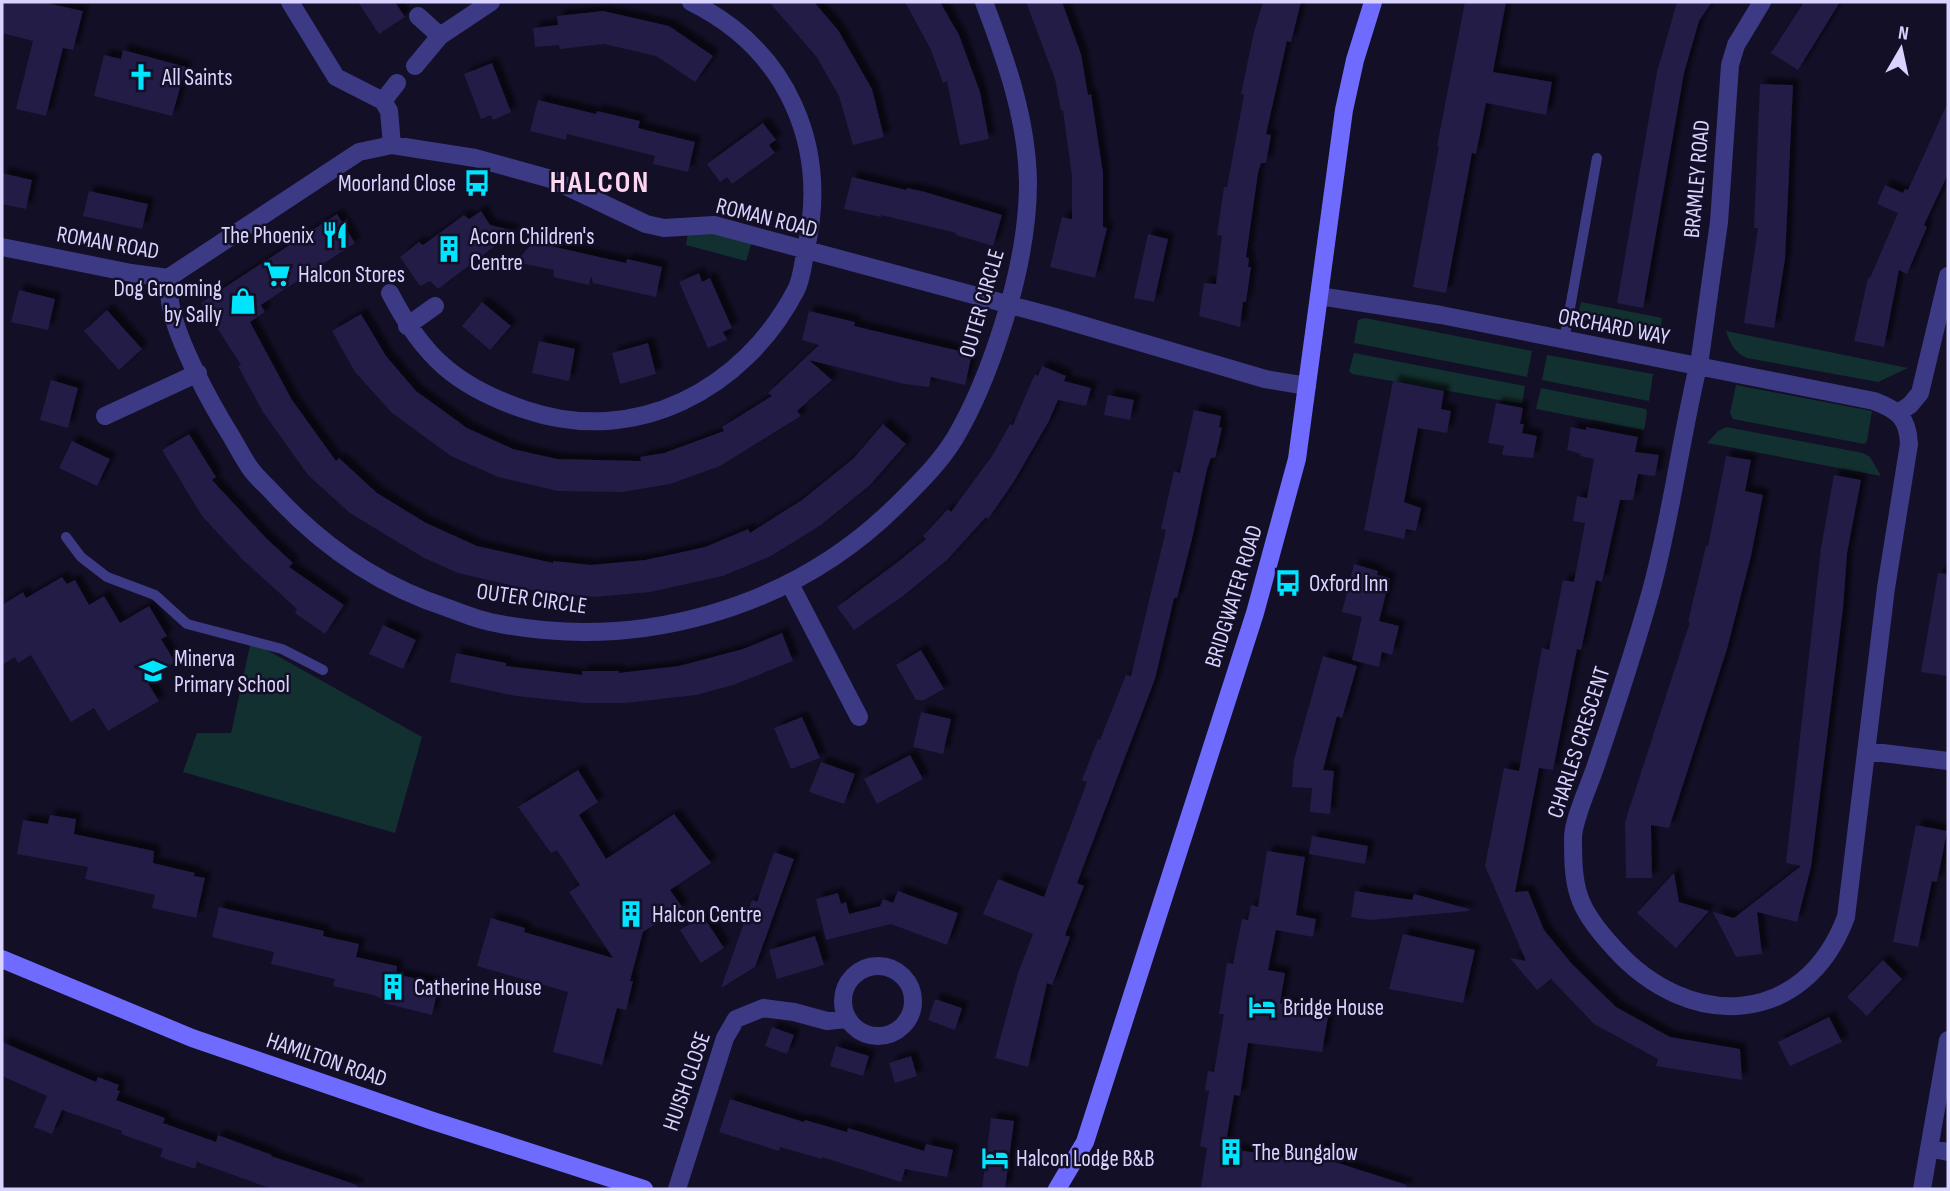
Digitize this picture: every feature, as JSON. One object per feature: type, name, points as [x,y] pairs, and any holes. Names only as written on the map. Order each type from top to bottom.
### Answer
[{"type":"street","points":[[289,2],[336,77],[383,101],[389,111],[392,145]]},
{"type":"street","points":[[415,66],[440,36],[491,2]]},
{"type":"street","points":[[390,293],[407,326],[447,370],[472,387],[509,405],[543,416],[611,422],[646,416],[685,400],[726,377],[753,352],[797,288],[813,214],[809,147],[794,106],[765,58],[732,26],[691,2]]},
{"type":"street","name":"OUTER CIRCLE","points":[[168,278],[171,308],[198,373],[220,418],[250,468],[297,519],[351,563],[416,598],[489,622],[559,631],[620,631],[699,618],[790,584],[871,531],[929,474],[954,439],[972,406],[1009,306],[1025,237],[1028,178],[1019,105],[1004,54],[984,2]]},
{"type":"street","name":"BRIDGWATER ROAD","points":[[1062,1188],[1085,1142],[1255,613],[1297,459],[1344,110],[1354,61],[1373,2]]},
{"type":"street","name":"BRAMLEY ROAD","points":[[1698,367],[1719,222],[1730,65],[1736,46],[1762,2]]},
{"type":"street","points":[[418,16],[440,36]]},
{"type":"street","points":[[383,101],[397,83]]},
{"type":"street","name":"ROMAN ROAD","points":[[2,247],[168,278],[359,152],[392,145],[475,158],[551,178],[646,224],[664,228],[714,225],[1055,317],[1265,379],[1307,386]]},
{"type":"street","points":[[1898,413],[1910,405],[1920,393],[1948,276]]},
{"type":"street","name":"ORCHARD WAY","points":[[1319,296],[1441,315],[1874,401],[1898,413]]},
{"type":"street","points":[[407,326],[435,306]]},
{"type":"street","name":"CHARLES CRESCENT","points":[[1698,367],[1651,589],[1573,834],[1579,897],[1604,937],[1644,977],[1692,1002],[1719,1007],[1746,1005],[1787,993],[1824,961],[1838,939],[1846,917],[1901,485],[1909,444],[1908,427],[1898,413]]},
{"type":"street","points":[[105,416],[198,373]]},
{"type":"street","points":[[790,584],[859,717]]},
{"type":"street","points":[[1866,751],[1948,761]]},
{"type":"street","name":"HAMILTON ROAD","points":[[2,959],[192,1038],[403,1111],[644,1189]]},
{"type":"street","name":"HUISH CLOSE","points":[[677,1189],[725,1038],[736,1019],[763,1009],[794,1012],[827,1021],[846,1019],[860,1032],[878,1037],[896,1033],[909,1020],[915,1002],[910,984],[897,970],[879,965],[861,970],[847,982],[842,1000],[846,1019]]},
{"type":"street","points":[[1922,1189],[1948,1040]]},
{"type":"street","points":[[1929,1148],[1948,1152]]},
{"type":"lane","points":[[1564,341],[1597,158]]},
{"type":"lane","points":[[66,537],[81,557],[107,577],[155,595],[187,624],[282,649],[323,670]]},
{"type":"green space","points":[[689,226],[754,236],[746,261],[686,245]]},
{"type":"green space","points":[[1581,302],[1662,318],[1660,334],[1582,320],[1579,310]]},
{"type":"green space","points":[[1365,318],[1532,351],[1527,377],[1354,343],[1358,320]]},
{"type":"green space","points":[[1726,331],[1908,368],[1878,382],[1747,358],[1734,347]]},
{"type":"green space","points":[[1354,353],[1525,386],[1522,404],[1352,374],[1349,371]]},
{"type":"green space","points":[[1547,355],[1653,374],[1649,401],[1542,380]]},
{"type":"green space","points":[[1736,385],[1872,411],[1867,441],[1864,444],[1733,419],[1730,413]]},
{"type":"green space","points":[[1541,388],[1646,409],[1644,430],[1536,409]]},
{"type":"green space","points":[[1726,427],[1863,453],[1870,457],[1881,476],[1707,443]]},
{"type":"green space","points":[[251,641],[422,737],[395,833],[183,772],[197,733],[231,733]]},
{"type":"building","points":[[2,2],[42,2],[83,11],[73,50],[63,48],[46,116],[16,109],[33,41],[2,33]]},
{"type":"building","points":[[358,2],[395,2],[405,17],[379,34]]},
{"type":"building","points":[[769,2],[814,2],[838,30],[872,89],[884,137],[853,145],[839,96],[816,56]]},
{"type":"building","points":[[905,2],[940,2],[959,35],[980,92],[989,139],[960,145],[947,81],[943,83],[931,50]]},
{"type":"building","points":[[1026,2],[1062,2],[1081,54],[1088,95],[1091,94],[1103,173],[1103,227],[1107,228],[1095,278],[1050,267],[1062,217],[1072,219],[1072,177],[1063,110],[1055,79]]},
{"type":"building","points":[[1263,2],[1301,2],[1291,42],[1287,41],[1266,134],[1271,135],[1266,163],[1261,163],[1258,173],[1246,257],[1249,258],[1248,267],[1251,267],[1240,327],[1199,316],[1204,283],[1216,284],[1222,236],[1217,235],[1224,187],[1227,187],[1244,95],[1241,94]]},
{"type":"building","points":[[1465,2],[1506,2],[1493,72],[1552,82],[1546,115],[1486,103],[1476,154],[1472,153],[1446,293],[1413,287]]},
{"type":"building","points":[[1677,2],[1712,2],[1699,21],[1684,73],[1643,308],[1617,303],[1657,72]]},
{"type":"building","points":[[1804,2],[1840,2],[1798,70],[1771,53]]},
{"type":"building","points":[[603,11],[669,26],[713,56],[695,82],[656,56],[604,44],[560,49],[559,45],[535,47],[533,28],[558,25],[557,16]]},
{"type":"building","name":"All Saints","points":[[123,50],[186,67],[172,116],[94,96],[104,55],[121,59]]},
{"type":"building","points":[[492,63],[511,112],[493,120],[491,115],[481,119],[464,74]]},
{"type":"building","points":[[1760,84],[1793,85],[1785,259],[1774,328],[1744,323],[1758,228],[1754,228]]},
{"type":"building","points":[[538,100],[640,121],[638,128],[695,142],[688,172],[653,164],[655,156],[567,134],[566,140],[530,131]]},
{"type":"building","points":[[1948,102],[1948,174],[1924,225],[1927,227],[1907,274],[1899,270],[1884,347],[1854,341],[1868,278],[1898,213],[1877,204],[1885,185],[1903,193],[1905,189],[1908,190]]},
{"type":"building","points":[[763,123],[776,140],[769,145],[775,153],[732,184],[727,177],[720,182],[707,164]]},
{"type":"building","points":[[2,173],[32,180],[26,209],[2,204]]},
{"type":"building","points":[[852,177],[925,192],[1002,215],[993,246],[956,233],[844,209]]},
{"type":"building","points":[[89,191],[148,204],[142,229],[83,216]]},
{"type":"building","name":"Acorn Children's Centre","points":[[481,211],[490,225],[515,231],[438,289],[430,281],[420,286],[400,257],[419,242],[423,245],[464,215],[469,219]]},
{"type":"building","points":[[337,214],[355,243],[261,305],[265,312],[250,322],[292,400],[336,461],[339,458],[377,493],[426,523],[477,546],[553,563],[591,565],[645,560],[705,547],[748,529],[750,533],[802,500],[854,458],[883,424],[906,444],[870,485],[821,525],[771,556],[723,576],[650,592],[595,597],[540,592],[458,573],[424,558],[350,513],[308,475],[263,412],[238,366],[241,365],[201,303]]},
{"type":"building","points":[[1148,234],[1168,239],[1154,302],[1134,298]]},
{"type":"building","points":[[533,242],[626,263],[627,259],[662,267],[656,297],[593,283],[591,276],[589,285],[553,277],[554,270],[516,262]]},
{"type":"building","points":[[699,273],[702,282],[710,278],[732,328],[723,332],[727,340],[708,348],[679,282]]},
{"type":"building","points":[[19,290],[55,299],[48,330],[11,322]]},
{"type":"building","points":[[482,302],[511,326],[490,350],[462,326]]},
{"type":"building","points":[[107,310],[142,349],[119,370],[84,331]]},
{"type":"building","points":[[809,311],[855,322],[854,326],[972,354],[965,385],[931,377],[929,387],[904,384],[809,360],[832,380],[797,411],[801,416],[720,466],[670,484],[622,492],[558,491],[498,477],[451,456],[392,413],[355,372],[332,331],[361,314],[386,356],[416,391],[467,428],[513,449],[557,459],[641,461],[640,457],[664,453],[724,431],[722,427],[772,396],[768,393],[819,345],[802,340]]},
{"type":"building","points":[[539,341],[575,349],[569,381],[532,373]]},
{"type":"building","points":[[648,343],[656,374],[620,384],[612,353]]},
{"type":"building","points":[[1042,366],[1066,376],[1064,381],[1091,388],[1086,406],[1058,400],[1013,483],[988,519],[986,517],[947,560],[903,596],[854,630],[837,607],[926,539],[923,536],[948,509],[951,512],[994,453],[1010,424],[1013,425],[1035,374],[1038,376]]},
{"type":"building","points":[[51,380],[78,388],[68,428],[40,420]]},
{"type":"building","points":[[1393,381],[1444,391],[1441,409],[1451,411],[1447,433],[1418,428],[1404,502],[1421,508],[1416,531],[1406,529],[1404,539],[1364,530]]},
{"type":"building","points":[[1108,395],[1134,400],[1130,420],[1104,415]]},
{"type":"building","points":[[1496,403],[1523,408],[1520,424],[1524,424],[1522,433],[1537,436],[1533,458],[1502,455],[1504,446],[1488,443]]},
{"type":"building","points":[[1194,410],[1221,416],[1219,427],[1222,428],[1215,458],[1211,458],[1207,469],[1192,539],[1177,598],[1174,598],[1155,679],[1077,883],[1084,886],[1065,935],[1070,937],[1052,985],[1047,983],[1028,1067],[995,1058],[1018,973],[1033,934],[983,914],[998,879],[1044,897],[1087,782],[1082,780],[1098,739],[1100,740],[1126,675],[1131,676],[1166,530],[1161,529],[1174,471],[1180,473]]},
{"type":"building","points":[[1571,427],[1586,430],[1586,427],[1638,437],[1635,452],[1659,455],[1655,476],[1638,474],[1633,500],[1620,500],[1602,582],[1596,580],[1581,650],[1577,649],[1553,770],[1539,768],[1515,892],[1528,891],[1544,930],[1572,964],[1616,1007],[1670,1037],[1740,1049],[1742,1080],[1656,1066],[1658,1059],[1594,1024],[1551,979],[1537,990],[1510,958],[1526,961],[1485,866],[1504,768],[1519,771],[1542,648],[1549,650],[1563,580],[1574,582],[1585,523],[1573,521],[1577,496],[1587,498],[1594,459],[1567,450]]},
{"type":"building","points":[[189,434],[216,477],[212,480],[293,563],[289,567],[344,605],[325,634],[295,613],[297,609],[242,559],[202,516],[162,450]]},
{"type":"building","points":[[72,441],[110,459],[97,486],[59,468]]},
{"type":"building","points":[[1726,456],[1751,460],[1745,491],[1763,495],[1751,556],[1727,649],[1669,828],[1651,825],[1652,878],[1626,878],[1625,822],[1690,622]]},
{"type":"building","points":[[1834,475],[1861,480],[1847,553],[1843,608],[1811,867],[1797,922],[1757,912],[1762,954],[1736,957],[1713,912],[1734,918],[1801,866],[1786,863],[1821,548]]},
{"type":"building","points":[[1354,564],[1378,571],[1377,575],[1390,578],[1379,621],[1399,626],[1392,655],[1382,652],[1379,667],[1352,660],[1362,617],[1342,612]]},
{"type":"building","points":[[1938,573],[1948,574],[1948,676],[1921,672]]},
{"type":"building","points":[[62,577],[67,584],[75,580],[89,605],[104,596],[120,623],[149,606],[167,636],[161,639],[175,662],[146,680],[159,701],[108,731],[94,708],[71,722],[31,655],[18,663],[15,657],[2,665],[2,605],[23,592],[26,598]]},
{"type":"building","points":[[383,625],[416,640],[403,669],[369,654]]},
{"type":"building","points":[[782,633],[793,661],[733,685],[696,695],[625,703],[584,703],[516,696],[450,682],[456,653],[506,663],[506,666],[582,675],[582,671],[619,673],[679,666],[743,649]]},
{"type":"building","points":[[921,650],[944,689],[924,700],[916,700],[896,665]]},
{"type":"building","points":[[1323,656],[1357,666],[1342,718],[1337,716],[1323,770],[1334,771],[1330,814],[1310,812],[1312,788],[1292,787],[1294,760]]},
{"type":"building","points":[[921,712],[951,719],[943,754],[913,747]]},
{"type":"building","points":[[802,717],[820,758],[791,769],[774,728]]},
{"type":"building","points":[[910,755],[923,779],[877,804],[864,779]]},
{"type":"building","points":[[821,762],[855,774],[844,804],[809,792]]},
{"type":"building","name":"Halcon Centre","points":[[578,770],[598,802],[579,815],[606,859],[674,814],[711,863],[670,890],[682,907],[643,932],[630,981],[633,981],[626,1010],[617,1008],[602,1065],[553,1052],[568,992],[477,966],[491,918],[525,928],[524,932],[613,958],[569,892],[580,885],[557,850],[551,853],[518,807]]},
{"type":"building","points":[[50,815],[76,819],[74,834],[154,851],[153,863],[205,878],[196,918],[152,908],[155,895],[85,879],[88,867],[17,854],[23,820],[48,824]]},
{"type":"building","points":[[1916,825],[1947,831],[1937,882],[1932,881],[1918,947],[1893,942]]},
{"type":"building","points":[[1312,836],[1368,846],[1365,864],[1309,854]]},
{"type":"building","points":[[1267,851],[1305,857],[1296,915],[1316,919],[1313,937],[1276,930],[1268,970],[1285,973],[1280,1003],[1329,1011],[1322,1052],[1248,1043],[1240,1096],[1234,1095],[1225,1148],[1314,1162],[1319,1147],[1338,1153],[1335,1162],[1407,1185],[1406,1189],[1201,1187],[1207,1148],[1200,1146],[1209,1091],[1205,1090],[1208,1071],[1214,1072],[1224,1014],[1219,1014],[1227,963],[1233,964],[1242,919],[1248,920],[1251,905],[1258,907]]},
{"type":"building","points":[[774,852],[794,859],[755,967],[721,988],[752,900],[757,902]]},
{"type":"building","points":[[1674,873],[1679,902],[1709,911],[1676,948],[1637,913]]},
{"type":"building","points":[[898,891],[958,913],[947,945],[891,924],[826,940],[816,899],[838,893],[841,904],[846,902],[849,914],[880,906],[883,899],[893,903]]},
{"type":"building","points":[[1355,891],[1412,900],[1414,894],[1469,911],[1370,920],[1351,917]]},
{"type":"building","points":[[219,907],[324,931],[323,936],[359,944],[356,957],[397,966],[396,974],[439,984],[432,1015],[384,1003],[385,1000],[373,995],[333,986],[335,979],[271,964],[274,952],[212,937]]},
{"type":"building","points":[[703,916],[724,948],[701,963],[680,930]]},
{"type":"building","points":[[1403,934],[1475,950],[1463,1003],[1389,989]]},
{"type":"building","points":[[815,936],[824,965],[777,979],[769,950]]},
{"type":"building","points":[[1883,960],[1902,979],[1867,1016],[1847,997]]},
{"type":"building","points":[[935,999],[962,1008],[955,1030],[928,1020]]},
{"type":"building","points":[[1829,1017],[1842,1042],[1790,1066],[1778,1042]]},
{"type":"building","points":[[772,1027],[794,1035],[787,1054],[765,1046]]},
{"type":"building","points":[[2,1042],[96,1082],[98,1077],[119,1085],[117,1090],[120,1091],[116,1100],[165,1118],[163,1123],[216,1142],[218,1135],[357,1185],[357,1189],[272,1189],[197,1162],[195,1169],[160,1157],[163,1149],[62,1110],[52,1134],[34,1127],[47,1096],[2,1076]]},
{"type":"building","points":[[836,1046],[869,1056],[863,1076],[830,1066]]},
{"type":"building","points":[[911,1056],[917,1076],[895,1083],[889,1063]]},
{"type":"building","points":[[730,1099],[804,1122],[805,1120],[847,1132],[848,1128],[924,1151],[926,1144],[953,1150],[947,1177],[905,1169],[901,1182],[822,1157],[780,1147],[779,1151],[719,1132]]},
{"type":"building","name":"Halcon Lodge B&B","points":[[991,1118],[1014,1121],[1005,1189],[982,1189]]},
{"type":"place","name":"All Saints","points":[[141,77]]},
{"type":"place","name":"Moorland Close","points":[[477,183]]},
{"type":"place","name":"The Phoenix","points":[[335,235]]},
{"type":"place","name":"Acorn Children's Centre","points":[[449,249]]},
{"type":"place","name":"Halcon Stores","points":[[277,274]]},
{"type":"place","name":"Dog Grooming by Sally","points":[[243,301]]},
{"type":"place","name":"Oxford Inn","points":[[1288,583]]},
{"type":"place","name":"Minerva Primary School","points":[[153,671]]},
{"type":"place","name":"Halcon Centre","points":[[631,914]]},
{"type":"place","name":"Catherine House","points":[[393,987]]},
{"type":"place","name":"Bridge House","points":[[1262,1007]]},
{"type":"place","name":"The Bungalow","points":[[1231,1152]]},
{"type":"place","name":"Halcon Lodge B&B","points":[[995,1158]]},
{"type":"district","name":"HALCON","points":[[600,182]]}]
